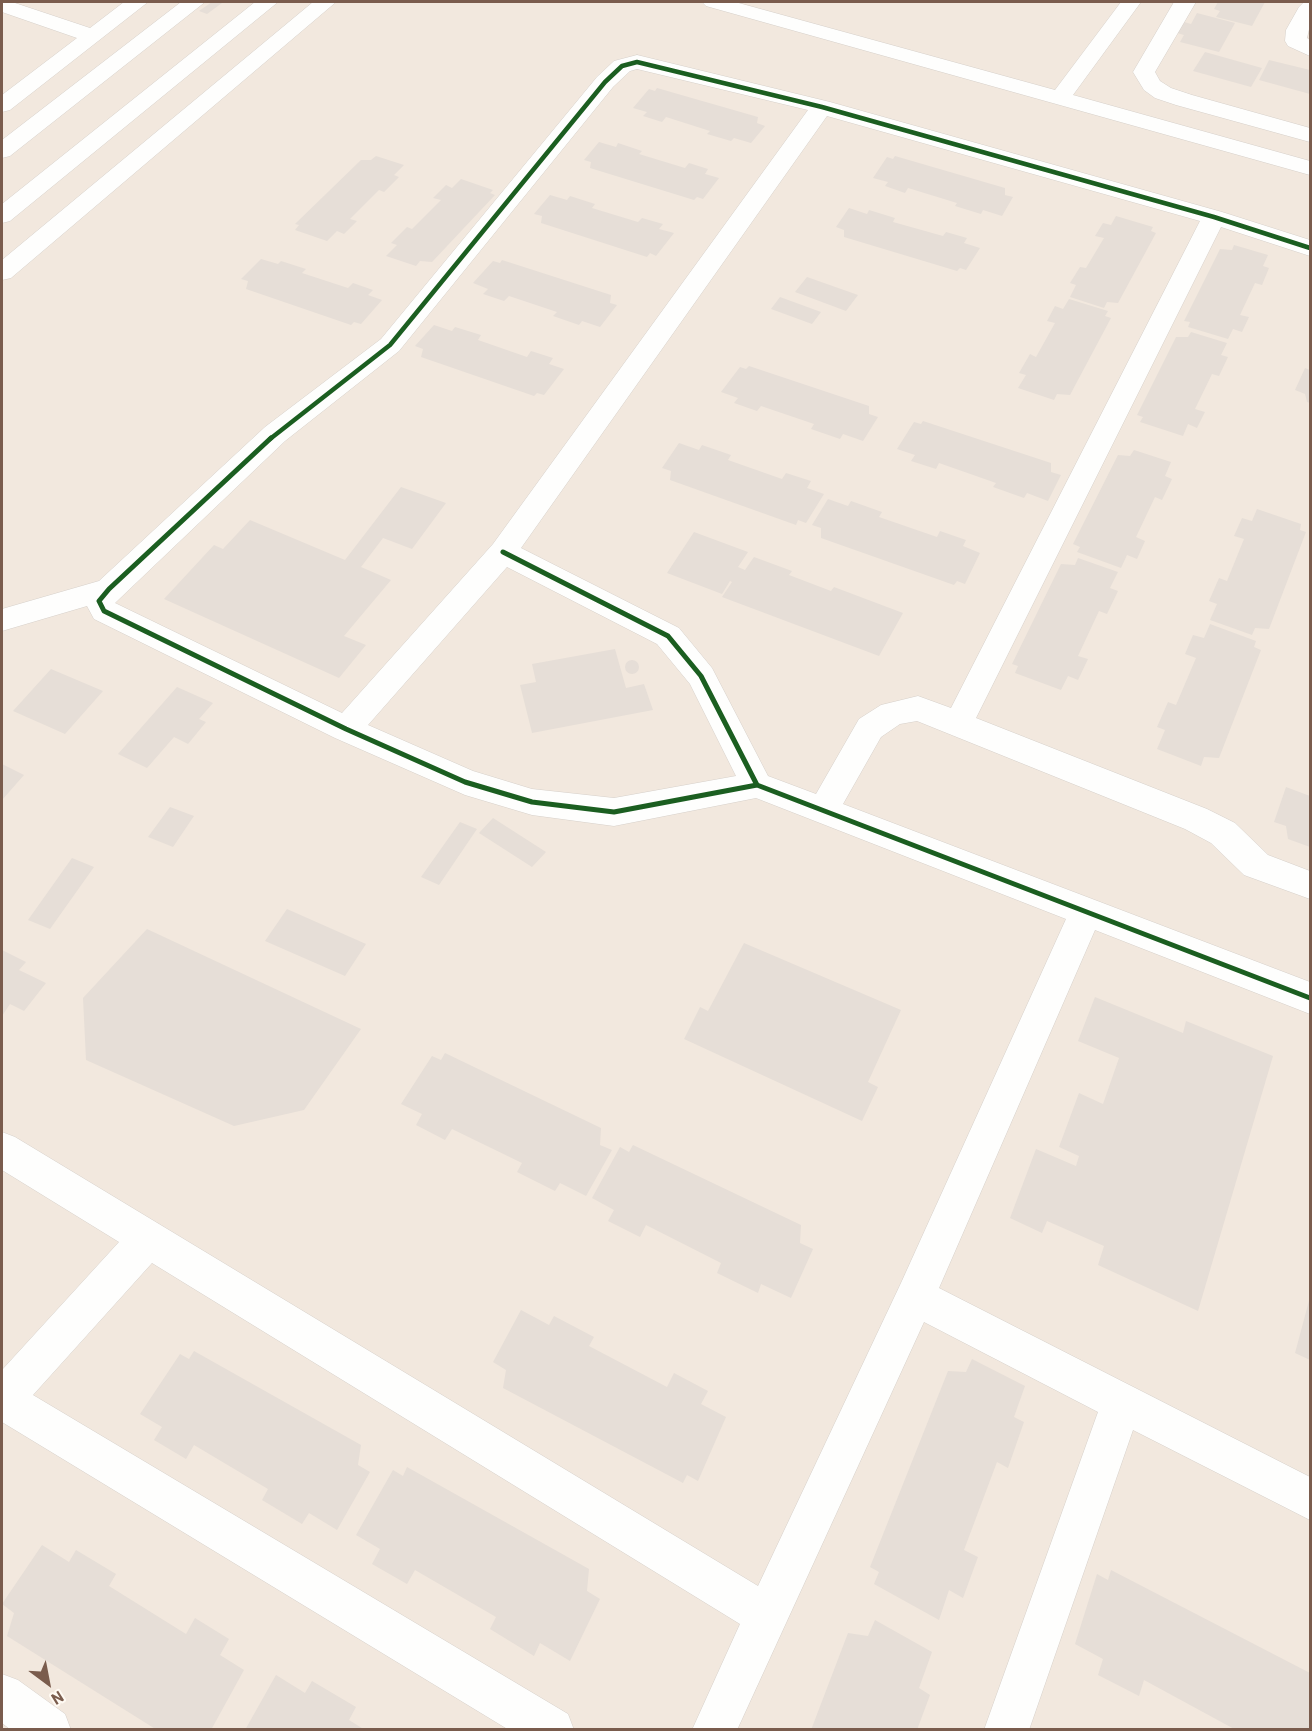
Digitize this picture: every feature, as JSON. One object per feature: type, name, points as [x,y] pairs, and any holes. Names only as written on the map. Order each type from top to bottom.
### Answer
[{"type":"street","points":[[2,105],[137,2]]},
{"type":"street","points":[[2,152],[194,2]]},
{"type":"street","points":[[2,272],[325,2]]},
{"type":"street","points":[[713,2],[1311,168]]},
{"type":"street","points":[[1060,98],[1131,2]]},
{"type":"street","points":[[1185,2],[1144,72],[1152,85],[1163,93],[1184,100],[1311,135]]},
{"type":"street","points":[[2,216],[261,3]]},
{"type":"street","points":[[2,5],[93,36]]},
{"type":"street","points":[[1311,7],[1297,30],[1296,40],[1311,49]]},
{"type":"street","points":[[1311,248],[1214,218],[822,107],[657,66],[637,62],[622,66],[605,82],[390,345],[275,434],[109,589],[99,601],[104,611],[346,729],[465,782],[532,802],[614,812],[757,785],[1311,998]]},
{"type":"street","points":[[346,729],[503,552],[822,107]]},
{"type":"street","points":[[958,724],[1214,218]]},
{"type":"street","points":[[503,552],[668,636],[701,676],[757,785]]},
{"type":"street","points":[[2,620],[109,589]]},
{"type":"street","points":[[823,810],[870,728],[892,714],[918,708],[1196,819],[1223,833],[1256,865],[1311,885]]},
{"type":"street","points":[[714,1730],[915,1297],[1087,911]]},
{"type":"street","points":[[2,1150],[766,1616]]},
{"type":"street","points":[[148,1239],[2,1399],[552,1730]]},
{"type":"street","points":[[915,1297],[1311,1499]]},
{"type":"street","points":[[1006,1730],[1122,1403]]},
{"type":"street","points":[[2,1696],[49,1730]]},
{"type":"shaded area","points":[[2,2],[1310,2],[1310,1729],[2,1729]]},
{"type":"building","points":[[212,2],[222,3],[207,14],[199,11]]},
{"type":"building","points":[[1218,2],[1265,2],[1252,26],[1216,17],[1220,11],[1214,9]]},
{"type":"building","points":[[1197,13],[1235,23],[1219,52],[1180,42],[1184,35],[1177,33],[1184,22],[1191,24]]},
{"type":"building","points":[[1205,52],[1262,68],[1251,87],[1193,71]]},
{"type":"building","points":[[1269,60],[1310,70],[1310,94],[1259,80]]},
{"type":"building","points":[[657,88],[758,117],[757,123],[765,126],[751,143],[734,138],[731,141],[707,134],[710,131],[666,117],[662,122],[643,116],[647,112],[633,108],[649,89],[655,91]]},
{"type":"building","points":[[599,142],[616,147],[618,143],[642,151],[639,154],[685,168],[689,163],[708,169],[705,174],[719,178],[703,199],[697,197],[694,200],[590,168],[591,162],[584,160]]},
{"type":"building","points":[[376,156],[404,165],[394,175],[399,177],[384,192],[379,190],[350,219],[357,221],[344,234],[337,231],[327,241],[295,230],[299,225],[295,224],[361,160],[371,160]]},
{"type":"building","points":[[895,156],[1005,188],[1005,195],[1013,197],[1002,216],[983,210],[981,214],[955,206],[957,203],[908,188],[905,193],[885,186],[888,182],[873,178],[887,157],[893,159]]},
{"type":"building","points":[[461,179],[493,190],[490,193],[495,195],[432,262],[420,261],[416,266],[386,256],[397,245],[391,243],[407,227],[412,229],[441,200],[433,198],[446,185],[452,188]]},
{"type":"building","points":[[550,195],[567,200],[570,196],[595,204],[592,208],[638,222],[642,218],[663,224],[659,229],[674,233],[656,256],[650,253],[647,257],[541,223],[542,216],[534,214]]},
{"type":"building","points":[[849,208],[867,214],[869,210],[895,218],[893,222],[943,236],[946,232],[967,238],[964,243],[980,248],[966,270],[960,268],[957,271],[844,237],[844,230],[836,227]]},
{"type":"building","points":[[1116,216],[1153,227],[1151,231],[1156,233],[1118,303],[1107,302],[1104,308],[1070,297],[1076,285],[1070,283],[1080,267],[1086,268],[1104,238],[1095,236],[1103,223],[1111,225]]},
{"type":"building","points":[[1234,245],[1268,255],[1263,266],[1269,268],[1262,285],[1255,283],[1240,315],[1249,317],[1242,332],[1233,329],[1228,339],[1188,327],[1190,322],[1184,321],[1220,249],[1232,250]]},
{"type":"building","points":[[261,259],[278,264],[281,261],[306,269],[302,273],[348,288],[353,283],[373,290],[368,295],[382,300],[361,324],[354,322],[351,325],[246,289],[248,281],[241,279]]},
{"type":"building","points":[[502,260],[611,295],[610,303],[617,305],[600,327],[582,321],[579,325],[553,316],[557,312],[509,296],[504,301],[483,294],[488,289],[473,283],[493,261],[500,263]]},
{"type":"building","points":[[807,277],[858,295],[846,311],[795,292]]},
{"type":"building","points":[[780,297],[821,312],[812,324],[771,309]]},
{"type":"building","points":[[1069,299],[1108,311],[1105,316],[1111,318],[1070,395],[1057,394],[1054,400],[1018,388],[1026,375],[1019,373],[1030,354],[1036,357],[1055,323],[1047,321],[1055,306],[1063,309]]},
{"type":"building","points":[[434,325],[452,331],[455,327],[481,335],[478,340],[527,357],[531,351],[553,358],[549,364],[564,369],[544,395],[537,393],[534,396],[421,357],[423,349],[415,346]]},
{"type":"building","points":[[1191,332],[1227,343],[1221,355],[1228,357],[1219,376],[1212,374],[1195,409],[1205,412],[1197,428],[1188,424],[1183,436],[1140,422],[1143,417],[1137,415],[1176,337],[1188,337]]},
{"type":"building","points":[[749,366],[869,406],[869,414],[878,417],[863,441],[843,434],[840,439],[811,429],[814,424],[761,406],[757,411],[734,403],[738,398],[721,392],[740,367],[746,369]]},
{"type":"building","points":[[1305,368],[1310,370],[1310,403],[1307,402],[1305,394],[1295,390]]},
{"type":"building","points":[[923,421],[1051,463],[1051,472],[1061,475],[1048,501],[1027,493],[1024,498],[993,487],[996,483],[939,463],[936,469],[911,461],[915,455],[897,449],[914,422],[921,424]]},
{"type":"building","points":[[679,443],[699,450],[702,445],[731,455],[728,460],[782,479],[786,473],[811,481],[807,488],[824,494],[806,523],[798,520],[796,525],[670,480],[671,471],[662,468]]},
{"type":"building","points":[[1134,450],[1171,462],[1165,476],[1172,479],[1162,500],[1155,497],[1136,537],[1145,541],[1137,559],[1127,555],[1121,568],[1077,552],[1080,547],[1073,544],[1118,455],[1130,456]]},
{"type":"building","points":[[401,487],[446,503],[412,549],[383,538],[361,567],[391,580],[344,636],[366,645],[339,678],[164,599],[214,545],[223,549],[250,520],[345,560]]},
{"type":"building","points":[[828,499],[848,506],[851,501],[882,512],[879,517],[937,537],[940,531],[966,540],[963,546],[980,553],[965,584],[957,581],[954,585],[821,538],[821,528],[812,525]]},
{"type":"building","points":[[1257,509],[1301,524],[1300,530],[1306,532],[1269,629],[1255,628],[1252,635],[1210,620],[1217,604],[1209,601],[1219,578],[1227,581],[1244,539],[1234,536],[1242,518],[1252,521]]},
{"type":"building","points":[[694,532],[748,552],[738,567],[745,570],[754,557],[792,571],[789,575],[831,591],[834,587],[903,613],[879,656],[722,597],[732,582],[730,581],[722,594],[667,573]]},
{"type":"building","points":[[1078,558],[1118,572],[1110,588],[1118,591],[1107,614],[1099,611],[1078,656],[1088,659],[1078,680],[1068,676],[1061,690],[1015,673],[1018,666],[1012,664],[1061,564],[1075,565]]},
{"type":"building","points":[[1210,624],[1256,641],[1254,647],[1261,650],[1219,758],[1204,757],[1201,766],[1157,749],[1165,730],[1157,727],[1168,702],[1176,705],[1196,658],[1185,654],[1193,635],[1204,638]]},
{"type":"building","points":[[615,649],[626,688],[644,684],[653,710],[532,733],[520,685],[536,682],[532,664]]},
{"type":"building","points":[[632,660],[637,662],[639,667],[637,672],[632,674],[627,672],[625,667],[627,662]]},
{"type":"building","points":[[51,669],[103,691],[65,734],[13,711]]},
{"type":"building","points":[[177,687],[213,703],[199,719],[206,722],[188,744],[174,737],[147,768],[118,754]]},
{"type":"building","points":[[2,764],[24,775],[2,800]]},
{"type":"building","points":[[1286,787],[1310,796],[1310,847],[1288,839],[1286,826],[1274,822]]},
{"type":"building","points":[[170,807],[194,816],[173,847],[148,837]]},
{"type":"building","points":[[493,818],[546,852],[532,867],[479,833]]},
{"type":"building","points":[[460,822],[477,829],[439,885],[421,877]]},
{"type":"building","points":[[72,858],[94,867],[50,929],[28,920]]},
{"type":"building","points":[[287,909],[366,944],[345,976],[265,941]]},
{"type":"building","points":[[147,929],[361,1029],[304,1110],[234,1126],[86,1060],[83,998]]},
{"type":"building","points":[[744,943],[901,1010],[868,1082],[878,1087],[862,1121],[684,1039],[700,1007],[708,1011]]},
{"type":"building","points":[[2,950],[26,962],[19,970],[46,983],[24,1011],[10,1004],[2,1016]]},
{"type":"building","points":[[1095,997],[1183,1033],[1186,1021],[1273,1056],[1198,1311],[1098,1265],[1104,1246],[1047,1221],[1042,1233],[1010,1218],[1036,1149],[1076,1166],[1079,1156],[1059,1147],[1079,1093],[1103,1104],[1119,1058],[1078,1041]]},
{"type":"building","points":[[445,1053],[601,1128],[600,1145],[612,1150],[586,1196],[560,1183],[555,1191],[517,1172],[522,1163],[452,1129],[445,1140],[416,1125],[422,1114],[401,1104],[432,1056],[441,1060]]},
{"type":"building","points":[[633,1145],[801,1225],[800,1243],[813,1249],[791,1298],[761,1284],[758,1293],[717,1273],[721,1263],[646,1225],[640,1237],[608,1221],[614,1210],[592,1198],[620,1147],[629,1152]]},
{"type":"building","points":[[1310,1297],[1310,1360],[1295,1353]]},
{"type":"building","points":[[521,1310],[549,1325],[554,1316],[594,1337],[589,1346],[667,1387],[674,1373],[708,1391],[701,1404],[726,1417],[698,1481],[687,1475],[683,1483],[503,1388],[506,1370],[493,1362]]},
{"type":"building","points":[[194,1351],[361,1445],[358,1465],[370,1472],[337,1530],[309,1513],[302,1524],[262,1500],[268,1489],[194,1445],[186,1459],[154,1440],[162,1427],[140,1414],[180,1354],[189,1359]]},
{"type":"building","points":[[972,1359],[1025,1386],[1014,1417],[1024,1422],[1008,1468],[997,1462],[964,1550],[978,1557],[963,1598],[949,1590],[939,1620],[874,1584],[879,1572],[870,1567],[948,1371],[966,1372]]},
{"type":"building","points":[[407,1467],[589,1569],[587,1591],[600,1599],[570,1661],[540,1643],[534,1656],[490,1629],[496,1617],[415,1570],[407,1584],[372,1564],[380,1549],[356,1535],[393,1470],[403,1476]]},
{"type":"building","points":[[42,1545],[69,1562],[76,1550],[116,1574],[109,1586],[186,1634],[195,1618],[229,1639],[220,1655],[244,1670],[211,1730],[157,1730],[7,1636],[14,1613],[2,1604]]},
{"type":"building","points":[[1111,1570],[1310,1673],[1310,1730],[1236,1730],[1144,1680],[1139,1696],[1098,1675],[1103,1659],[1075,1644],[1097,1574],[1108,1580]]},
{"type":"building","points":[[875,1620],[932,1652],[919,1688],[930,1695],[917,1730],[811,1730],[848,1633],[868,1636]]},
{"type":"building","points":[[276,1675],[305,1693],[312,1681],[356,1707],[349,1720],[365,1730],[245,1730]]},
{"type":"cycle path","points":[[757,785],[614,812],[532,802],[465,782],[346,729],[104,611],[99,601],[109,589],[275,434],[390,345],[605,82],[622,66],[637,62],[822,107],[1214,217],[1310,248]]},
{"type":"cycle path","points":[[503,552],[668,636],[701,676],[757,785],[1310,998]]}]
